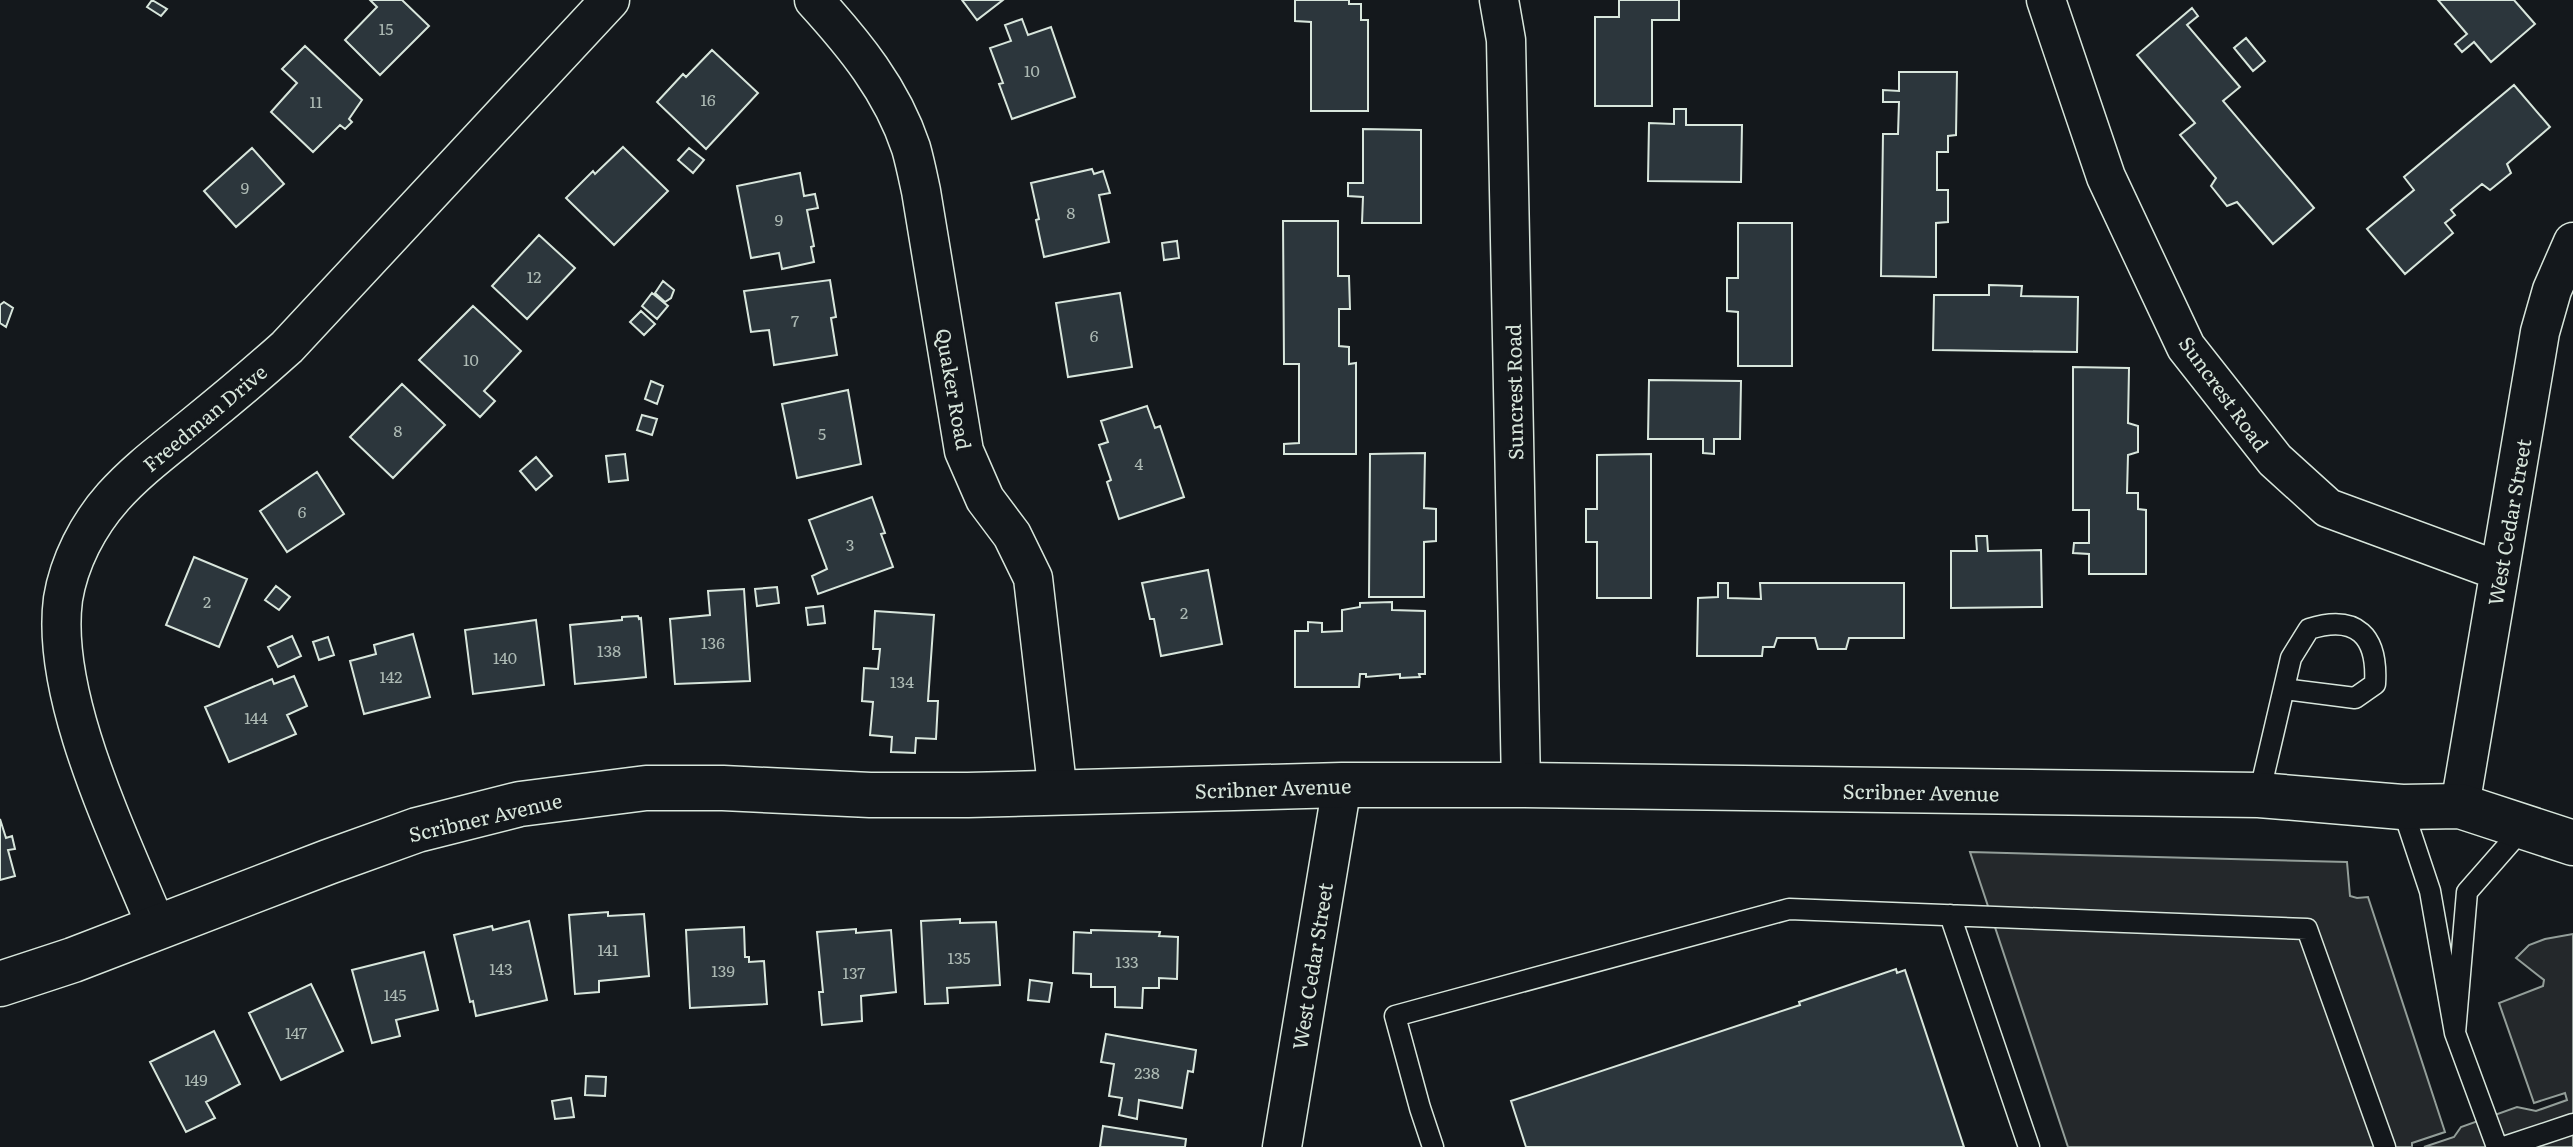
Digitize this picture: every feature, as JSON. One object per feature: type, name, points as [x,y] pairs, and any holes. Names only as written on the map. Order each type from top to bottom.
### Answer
[{"type":"street","name":"Freedman Drive","points":[[157,928],[87,754],[69,688],[62,640],[63,599],[72,565],[88,530],[140,470],[248,383],[287,347],[610,0]]},
{"type":"street","name":"Quaker Road","points":[[814,0],[869,64],[893,104],[911,149],[921,191],[964,451],[985,499],[1012,535],[1033,578],[1058,794]]},
{"type":"street","name":"Suncrest Road","points":[[1499,0],[1506,40],[1521,785]]},
{"type":"street","name":"Suncrest Road","points":[[2046,0],[2106,177],[2186,347],[2275,460],[2328,508],[2499,571]]},
{"type":"street","name":"West Cedar Street","points":[[2460,806],[2540,332],[2552,290],[2573,242]]},
{"type":"street","name":"Scribner Avenue","points":[[0,984],[73,960],[382,841],[475,814],[556,797],[646,788],[870,795],[1058,794],[1342,785],[1521,785],[2259,795],[2402,807],[2460,806],[2573,843]]},
{"type":"street","name":"West Cedar Street","points":[[1282,1147],[1342,785]]},
{"type":"lane","points":[[2259,795],[2291,658],[2309,629],[2328,623],[2357,629],[2371,642],[2376,663],[2375,684],[2355,698],[2284,689]]},
{"type":"lane","points":[[2402,807],[2430,891],[2455,1033],[2497,1147]]},
{"type":"lane","points":[[2455,1033],[2467,892],[2524,827]]},
{"type":"lane","points":[[1433,1147],[1395,1016],[1789,909],[2307,929],[2385,1147]]},
{"type":"lane","points":[[1950,915],[2029,1147]]},
{"type":"lane","points":[[2504,1147],[2573,1124]]},
{"type":"shaded area","points":[[1970,852],[2347,862],[2350,896],[2368,897],[2445,1132],[2412,1143],[2412,1147],[2068,1147]]},
{"type":"shaded area","points":[[2573,934],[2573,1147],[2424,1147],[2454,1137],[2461,1127],[2517,1107],[2536,1111],[2567,1100],[2565,1093],[2534,1103],[2499,1003],[2543,986],[2544,980],[2516,958],[2529,945]]},
{"type":"building","points":[[152,0],[167,9],[161,16],[147,7]]},
{"type":"building","points":[[370,0],[402,0],[429,26],[380,75],[345,40],[377,7]]},
{"type":"building","points":[[962,0],[1003,0],[977,20]]},
{"type":"building","points":[[1295,0],[1349,0],[1349,4],[1361,4],[1361,20],[1368,20],[1368,111],[1311,111],[1311,22],[1295,21]]},
{"type":"building","points":[[1619,0],[1679,0],[1679,20],[1652,20],[1652,106],[1595,106],[1595,17],[1619,17]]},
{"type":"building","points":[[2438,0],[2514,0],[2535,24],[2491,62],[2474,42],[2462,52],[2455,44],[2467,34]]},
{"type":"building","points":[[2192,8],[2198,16],[2187,25],[2240,87],[2223,101],[2314,208],[2273,244],[2237,202],[2227,206],[2211,186],[2216,178],[2180,135],[2195,123],[2137,55]]},
{"type":"building","points":[[1022,19],[1028,35],[1051,27],[1075,97],[1012,119],[990,48],[1011,41],[1005,25]]},
{"type":"building","points":[[2246,38],[2265,61],[2253,71],[2234,48]]},
{"type":"building","points":[[305,46],[362,100],[349,119],[352,122],[345,129],[340,125],[313,152],[271,112],[297,83],[282,69]]},
{"type":"building","points":[[712,50],[758,93],[706,149],[657,102],[683,74],[686,77]]},
{"type":"building","points":[[1899,72],[1957,72],[1956,135],[1948,136],[1948,152],[1937,152],[1937,190],[1948,190],[1948,222],[1936,223],[1936,277],[1881,276],[1883,134],[1898,134],[1899,102],[1883,102],[1883,90],[1899,91]]},
{"type":"building","points":[[2514,85],[2550,127],[2507,164],[2511,173],[2490,190],[2482,184],[2451,210],[2455,215],[2445,223],[2453,233],[2405,274],[2367,229],[2414,190],[2404,177]]},
{"type":"building","points":[[1674,109],[1686,109],[1686,125],[1742,125],[1741,182],[1648,181],[1649,123],[1674,124]]},
{"type":"building","points":[[1363,129],[1421,130],[1421,223],[1362,223],[1363,197],[1348,196],[1348,183],[1363,183]]},
{"type":"building","points":[[623,147],[668,191],[614,245],[566,198]]},
{"type":"building","points":[[252,148],[284,184],[236,227],[204,191]]},
{"type":"building","points":[[689,148],[704,160],[693,173],[678,160]]},
{"type":"building","points":[[1092,169],[1094,174],[1103,171],[1110,193],[1099,195],[1109,242],[1044,257],[1031,183]]},
{"type":"building","points":[[800,173],[804,196],[815,194],[818,208],[807,210],[814,262],[782,269],[779,253],[751,258],[737,186]]},
{"type":"building","points":[[1283,221],[1338,221],[1338,276],[1349,276],[1350,309],[1339,309],[1339,346],[1349,347],[1349,364],[1356,363],[1356,454],[1284,454],[1284,444],[1299,443],[1299,364],[1284,364]]},
{"type":"building","points":[[1738,223],[1792,223],[1792,366],[1738,366],[1738,312],[1727,311],[1727,278],[1738,278]]},
{"type":"building","points":[[539,235],[575,268],[527,319],[492,286]]},
{"type":"building","points":[[1177,241],[1179,258],[1164,260],[1162,243]]},
{"type":"building","points":[[830,280],[836,317],[831,318],[837,355],[774,365],[769,330],[751,332],[744,291]]},
{"type":"building","points":[[663,281],[674,290],[665,302],[655,293]]},
{"type":"building","points":[[1989,285],[2022,286],[2021,296],[2078,297],[2077,352],[1933,350],[1934,295],[1989,295]]},
{"type":"building","points":[[652,293],[668,306],[657,319],[642,306]]},
{"type":"building","points":[[1120,293],[1132,367],[1068,377],[1056,303]]},
{"type":"building","points":[[4,302],[13,308],[6,327],[0,323],[0,305]]},
{"type":"building","points":[[473,306],[521,351],[484,391],[495,401],[480,417],[419,360]]},
{"type":"building","points":[[641,311],[655,324],[644,335],[630,322]]},
{"type":"building","points":[[2073,367],[2129,368],[2128,423],[2138,426],[2138,452],[2128,455],[2127,493],[2138,493],[2138,509],[2146,510],[2146,574],[2089,574],[2089,554],[2073,553],[2074,543],[2089,543],[2089,510],[2073,510]]},
{"type":"building","points":[[1649,380],[1741,381],[1740,439],[1714,439],[1714,454],[1703,453],[1703,439],[1648,439]]},
{"type":"building","points":[[651,381],[663,386],[657,404],[645,399]]},
{"type":"building","points":[[402,384],[445,425],[393,478],[350,437]]},
{"type":"building","points":[[848,390],[861,464],[797,478],[782,404]]},
{"type":"building","points":[[1147,406],[1155,428],[1160,426],[1184,497],[1119,519],[1107,482],[1111,480],[1099,445],[1108,442],[1101,421]]},
{"type":"building","points":[[642,415],[657,419],[652,435],[637,430]]},
{"type":"building","points":[[1425,453],[1424,508],[1436,509],[1436,541],[1424,542],[1424,597],[1369,597],[1370,454]]},
{"type":"building","points":[[625,454],[628,480],[609,482],[606,456]]},
{"type":"building","points":[[1651,454],[1651,598],[1597,598],[1597,542],[1586,542],[1586,509],[1597,509],[1597,455]]},
{"type":"building","points":[[536,457],[552,476],[536,490],[520,471]]},
{"type":"building","points":[[317,472],[344,514],[287,552],[260,511]]},
{"type":"building","points":[[872,497],[893,567],[818,594],[812,576],[827,569],[809,520]]},
{"type":"building","points":[[1976,536],[1987,536],[1988,551],[2041,550],[2042,607],[1951,608],[1951,551],[1977,551]]},
{"type":"building","points":[[194,557],[247,579],[219,647],[166,625]]},
{"type":"building","points":[[1208,570],[1222,644],[1161,656],[1154,619],[1150,619],[1142,583]]},
{"type":"building","points":[[1718,583],[1728,583],[1728,598],[1761,599],[1760,583],[1904,583],[1904,638],[1849,638],[1846,649],[1818,649],[1815,638],[1777,638],[1774,647],[1763,647],[1762,656],[1697,656],[1698,598],[1718,597]]},
{"type":"building","points":[[276,586],[290,597],[279,610],[265,600]]},
{"type":"building","points":[[777,587],[779,603],[757,606],[755,589]]},
{"type":"building","points":[[744,589],[750,681],[675,684],[670,619],[710,615],[708,591]]},
{"type":"building","points":[[1392,602],[1392,610],[1425,611],[1425,674],[1400,678],[1400,674],[1366,677],[1366,674],[1360,674],[1359,687],[1295,687],[1295,631],[1308,631],[1308,622],[1322,623],[1322,632],[1342,631],[1342,610],[1360,607],[1360,603]]},
{"type":"building","points":[[823,606],[825,623],[808,625],[806,608]]},
{"type":"building","points":[[875,611],[934,615],[928,701],[938,701],[936,739],[916,738],[915,753],[891,752],[892,737],[870,735],[873,702],[862,701],[864,668],[878,669],[880,649],[873,649]]},
{"type":"building","points":[[641,618],[646,677],[575,684],[570,625]]},
{"type":"building","points":[[536,620],[544,685],[473,694],[465,630]]},
{"type":"building","points":[[413,634],[430,697],[364,714],[350,661],[376,654],[374,645]]},
{"type":"building","points":[[292,636],[301,656],[278,667],[268,647]]},
{"type":"building","points":[[328,637],[334,655],[319,660],[313,642]]},
{"type":"building","points":[[294,676],[307,706],[287,715],[296,734],[229,762],[205,707],[272,679],[274,684]]},
{"type":"building","points":[[0,819],[6,838],[12,836],[15,849],[8,850],[15,876],[0,880]]},
{"type":"building","points":[[608,912],[608,916],[644,914],[649,976],[599,981],[599,992],[575,994],[569,915]]},
{"type":"building","points":[[960,919],[960,923],[996,922],[1000,985],[947,988],[948,1003],[925,1004],[921,921]]},
{"type":"building","points":[[529,921],[547,1000],[476,1016],[454,935]]},
{"type":"building","points":[[744,927],[745,957],[749,957],[749,962],[764,961],[767,1004],[690,1008],[686,930]]},
{"type":"building","points":[[856,929],[856,933],[891,930],[896,992],[861,996],[862,1021],[822,1025],[819,992],[823,992],[817,932]]},
{"type":"building","points":[[1091,930],[1160,932],[1159,936],[1178,937],[1177,979],[1159,978],[1159,988],[1143,988],[1142,1008],[1115,1007],[1115,987],[1091,987],[1091,974],[1073,973],[1074,932],[1091,933]]},
{"type":"building","points":[[424,952],[438,1010],[396,1020],[400,1036],[372,1043],[352,970]]},
{"type":"building","points":[[1896,969],[1897,973],[1905,970],[1964,1147],[1526,1147],[1511,1101],[1800,1005],[1799,1002]]},
{"type":"building","points":[[1030,980],[1052,983],[1049,1002],[1028,1000]]},
{"type":"building","points":[[311,984],[343,1051],[281,1080],[249,1013]]},
{"type":"building","points":[[214,1031],[240,1084],[206,1102],[215,1118],[186,1132],[150,1062]]},
{"type":"building","points":[[1106,1034],[1196,1050],[1193,1072],[1188,1071],[1182,1108],[1139,1100],[1137,1119],[1119,1115],[1122,1098],[1109,1096],[1114,1064],[1101,1062]]},
{"type":"building","points":[[586,1076],[606,1077],[605,1096],[585,1095]]},
{"type":"building","points":[[571,1098],[574,1117],[555,1119],[552,1101]]},
{"type":"building","points":[[1103,1126],[1186,1139],[1185,1147],[1100,1147]]}]
